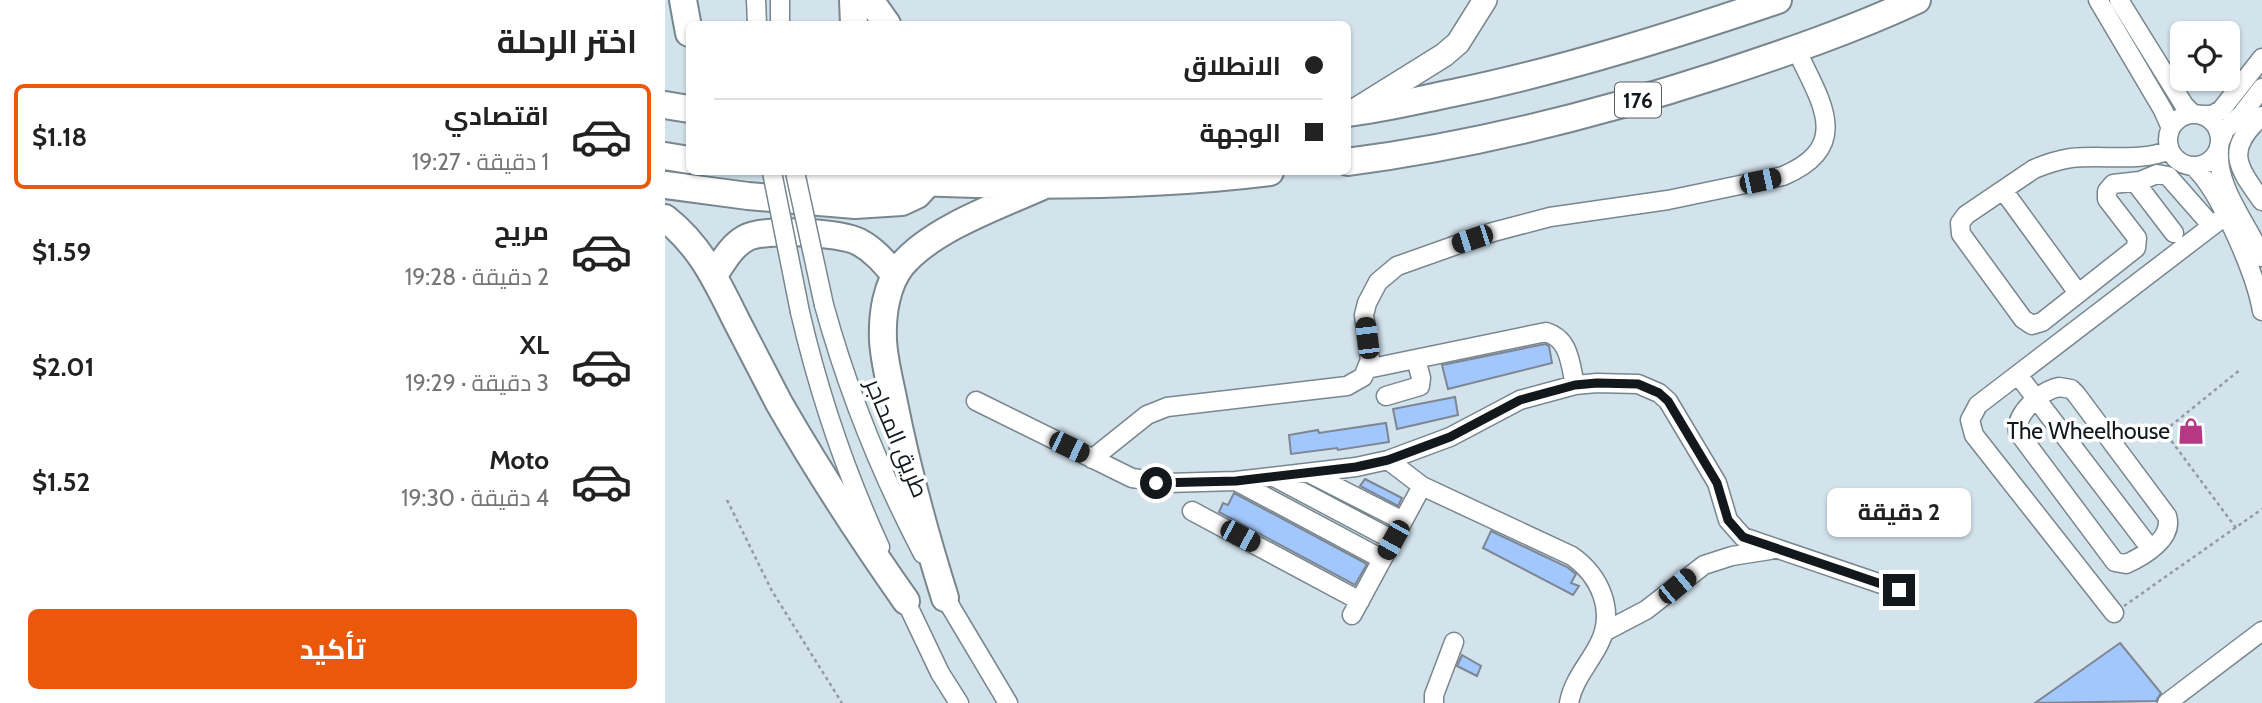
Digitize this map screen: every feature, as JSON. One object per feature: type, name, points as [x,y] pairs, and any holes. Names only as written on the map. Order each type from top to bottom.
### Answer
[{"type":"highway","points":[[665,26],[683,0]]},
{"type":"highway","points":[[683,0],[687,21]]},
{"type":"highway","points":[[853,0],[854,21]]},
{"type":"highway","points":[[870,0],[885,21]]},
{"type":"highway","name":"176","points":[[1351,112],[1524,78],[1656,41],[1778,0]]},
{"type":"highway","name":"176","points":[[1351,161],[1512,132],[1646,98],[1796,48],[1917,0]]},
{"type":"highway","points":[[665,105],[686,108]]},
{"type":"highway","points":[[665,156],[686,160]]},
{"type":"highway","points":[[812,175],[890,182],[1045,185],[1152,182],[1235,175]]},
{"type":"highway","points":[[665,185],[748,196],[855,205],[902,202],[917,195],[929,182]]},
{"type":"highway","points":[[945,598],[911,479],[883,342],[885,302],[895,275],[924,243],[1045,185]]},
{"type":"highway","points":[[665,218],[694,246],[715,275],[757,361],[803,444],[906,601]]},
{"type":"highway","points":[[715,275],[738,243],[766,232],[846,237],[865,246],[882,259],[895,275]]},
{"type":"main road","points":[[1351,111],[1444,55],[1458,43],[1485,0]]},
{"type":"street","points":[[757,0],[757,21]]},
{"type":"street","points":[[780,0],[781,21]]},
{"type":"street","points":[[2098,0],[2171,128]]},
{"type":"street","points":[[2119,0],[2184,105],[2215,125],[2220,145],[2209,162],[2193,166]]},
{"type":"street","points":[[1092,458],[1147,415],[1167,407],[1347,386],[1363,377],[1370,360],[1364,315],[1367,303],[1378,282],[1397,266],[1521,224],[1569,214],[1668,200],[1783,176],[1804,165],[1825,139],[1827,122],[1796,48]]},
{"type":"street","points":[[2218,221],[2206,180],[2193,166],[2177,160],[2170,150],[2168,136],[2176,121],[2197,115],[2212,115],[2221,110],[2262,58]]},
{"type":"street","points":[[2260,246],[2224,182],[2218,162],[2225,130],[2242,114],[2262,88]]},
{"type":"street","points":[[2262,116],[2243,137],[2237,158],[2242,174],[2262,201]]},
{"type":"street","points":[[2170,150],[2142,158],[2081,157],[2034,169],[1966,215],[1960,223],[1961,234],[2023,319],[2032,324],[2042,322],[2137,245],[2137,237],[2108,204],[2106,195],[2110,187],[2116,182],[2135,182],[2157,174],[2168,176],[2218,221],[2253,276],[2262,311]]},
{"type":"street","points":[[773,175],[800,312],[818,383],[841,456],[855,494],[940,673],[959,703]]},
{"type":"street","name":"طريق المحاجر","points":[[796,175],[824,305],[844,375],[869,440],[895,500],[945,598],[1008,703]]},
{"type":"street","points":[[2135,182],[2174,233]]},
{"type":"street","points":[[2003,190],[2078,293]]},
{"type":"street","points":[[2114,612],[1971,428],[1970,419],[1977,405],[2218,221]]},
{"type":"street","points":[[1367,369],[1546,332],[1561,339],[1566,346],[1575,385]]},
{"type":"street","points":[[1386,397],[1420,386],[1421,378],[1416,359]]},
{"type":"street","points":[[2018,375],[2150,548]]},
{"type":"street","points":[[976,401],[1132,478],[1167,483],[1236,481],[1356,467],[1388,460],[1450,437],[1520,400],[1575,385],[1627,382],[1638,384],[1659,393],[1668,401],[1717,483],[1725,514],[1732,527],[1750,541],[1899,590]]},
{"type":"street","points":[[2059,387],[2076,394],[2167,516],[2169,523],[2166,536],[2132,561],[2120,564],[2115,562],[2018,432],[2017,420],[2037,400],[2053,388],[2059,387]]},
{"type":"street","points":[[1388,460],[1422,486],[1572,556],[1591,572],[1603,595],[1604,632],[1576,681],[1569,703]]},
{"type":"street","points":[[1309,473],[1403,521]]},
{"type":"street","points":[[1274,477],[1393,540]]},
{"type":"street","points":[[1236,481],[1382,559]]},
{"type":"street","points":[[1192,511],[1356,608],[1422,486]]},
{"type":"street","points":[[2060,545],[2087,525]]},
{"type":"street","points":[[1604,632],[1646,610],[1704,565],[1747,552],[1776,550]]},
{"type":"street","points":[[2167,703],[2262,631]]},
{"type":"street","points":[[1434,703],[1434,695],[1454,642]]},
{"type":"path","points":[[2237,528],[2167,435],[2168,428],[2241,369]]},
{"type":"path","points":[[727,500],[772,591],[842,703]]},
{"type":"path","points":[[2114,612],[2262,509]]},
{"type":"building","points":[[1545,344],[1549,346],[1552,363],[1448,389],[1442,365]]},
{"type":"building","points":[[1455,397],[1458,415],[1397,429],[1393,409]]},
{"type":"building","points":[[1386,423],[1389,442],[1291,454],[1289,435]]},
{"type":"building","points":[[1365,479],[1402,498],[1398,506],[1360,486]]},
{"type":"building","points":[[1234,493],[1367,564],[1355,585],[1219,512],[1223,503],[1228,505]]},
{"type":"building","points":[[1491,531],[1567,567],[1576,574],[1571,583],[1579,586],[1573,595],[1483,548]]},
{"type":"building","points":[[2120,643],[2161,693],[2156,701],[2035,703]]},
{"type":"building","points":[[1462,655],[1481,666],[1477,676],[1457,666]]},
{"type":"place","name":"The Wheelhouse","points":[[2191,431]]},
{"type":"route","points":[[1156,483],[1236,481],[1356,467],[1420,450],[1539,393],[1575,385],[1627,382],[1649,387],[1668,401],[1717,483],[1725,514],[1737,533],[1750,541],[1899,590]]}]
